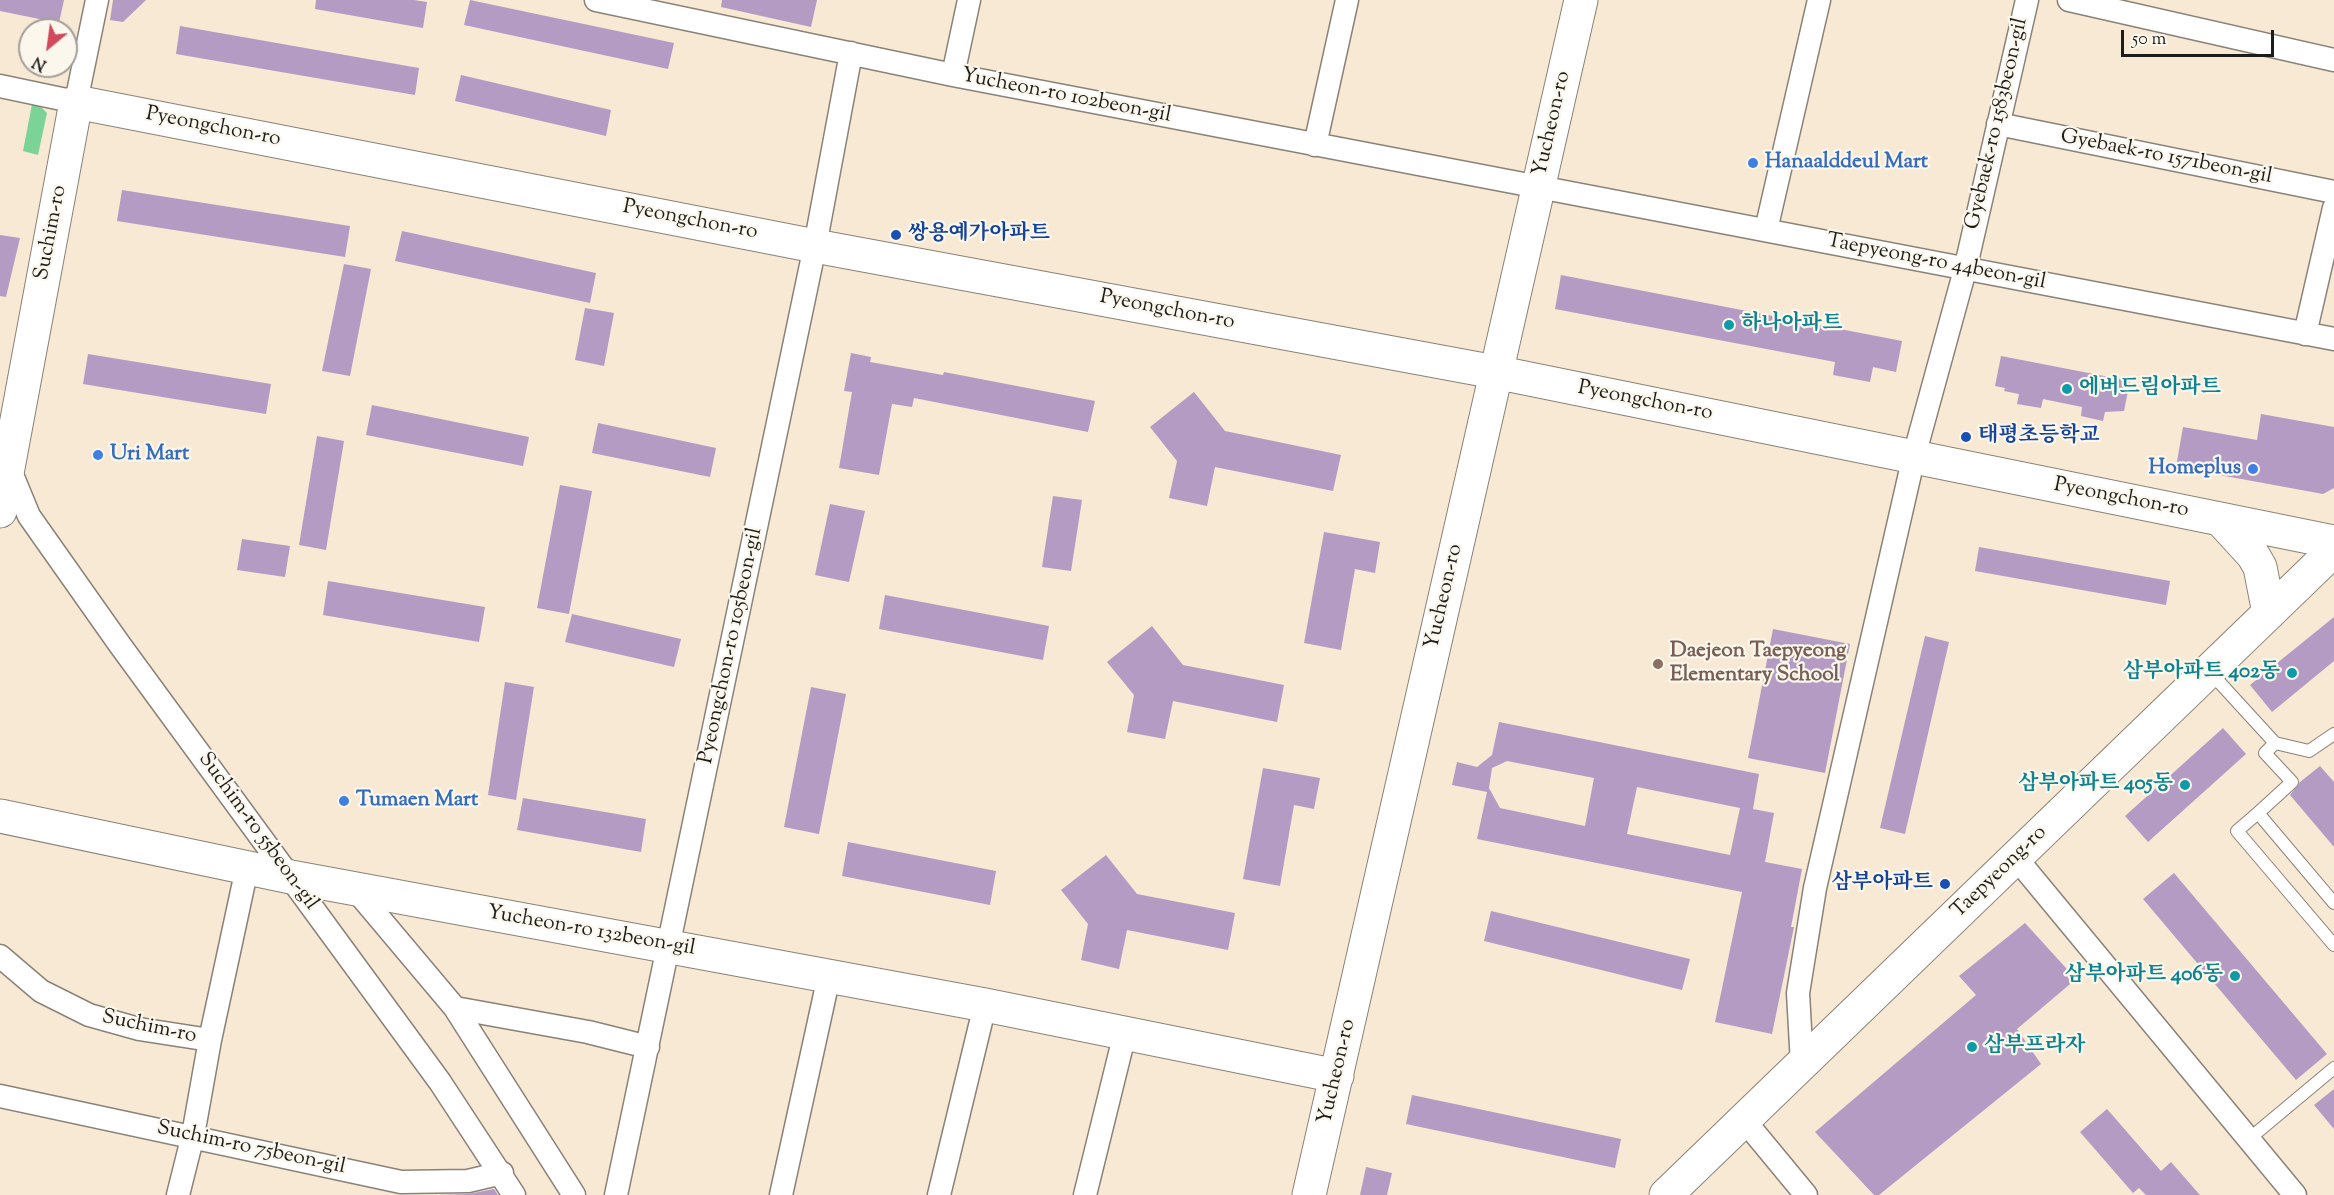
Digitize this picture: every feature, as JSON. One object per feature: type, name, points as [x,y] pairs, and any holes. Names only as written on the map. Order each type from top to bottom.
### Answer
[{"type":"main road","name":"Yucheon-ro","points":[[1309,1195],[1581,0]]},
{"type":"main road","name":"Pyeongchon-ro","points":[[76,102],[815,246],[1495,372],[2334,542]]},
{"type":"main road","name":"Suchim-ro","points":[[0,511],[4,455],[76,102]]},
{"type":"main road","points":[[2220,519],[2253,555],[2260,567],[2269,613]]},
{"type":"main road","name":"Taepyeong-ro","points":[[1666,1195],[2334,550]]},
{"type":"main road","name":"Yucheon-ro 132beon-gil","points":[[0,816],[291,877],[985,1005],[1337,1076]]},
{"type":"street","name":"Suchim-ro","points":[[76,102],[97,0]]},
{"type":"street","name":"Yucheon-ro 102beon-gil","points":[[596,0],[953,75],[1538,188]]},
{"type":"street","points":[[953,75],[969,0]]},
{"type":"street","points":[[1315,145],[1347,0]]},
{"type":"street","points":[[1766,230],[1818,0]]},
{"type":"street","name":"Gyebaek-ro 1583beon-gil","points":[[1802,1064],[1798,993],[1815,888],[1914,456],[1965,270],[2027,0]]},
{"type":"street","points":[[2069,0],[2334,60]]},
{"type":"street","name":"Pyeongchon-ro 105beon-gil","points":[[616,1195],[815,246],[851,53]]},
{"type":"street","name":"Pyeongchon-ro","points":[[0,86],[76,102]]},
{"type":"street","name":"Gyebaek-ro 1571beon-gil","points":[[1998,124],[2334,192]]},
{"type":"street","name":"Taepyeong-ro 44beon-gil","points":[[1538,188],[2334,339]]},
{"type":"street","points":[[2305,334],[2334,208]]},
{"type":"street","name":"Suchim-ro 55beon-gil","points":[[4,455],[29,516],[120,645],[440,1082],[502,1173],[514,1195]]},
{"type":"street","points":[[2016,858],[2295,1195]]},
{"type":"street","points":[[178,1195],[193,1135],[210,1040],[247,868]]},
{"type":"street","points":[[354,888],[455,1008],[574,1195]]},
{"type":"street","name":"Suchim-ro","points":[[0,956],[41,991],[89,1015],[139,1029],[210,1040]]},
{"type":"street","points":[[781,1195],[829,976]]},
{"type":"street","points":[[939,1195],[985,1005]]},
{"type":"street","points":[[455,1008],[588,1032],[648,1047]]},
{"type":"street","points":[[1085,1195],[1125,1033]]},
{"type":"street","name":"Suchim-ro 75beon-gil","points":[[0,1096],[193,1135],[401,1182],[468,1181],[502,1173]]},
{"type":"street","points":[[1744,1120],[1806,1195]]},
{"type":"lane","points":[[2209,671],[2275,743],[2309,751],[2334,734]]},
{"type":"lane","points":[[2275,743],[2265,753],[2292,782],[2236,831],[2334,945]]},
{"type":"lane","points":[[2258,813],[2334,903]]},
{"type":"lane","points":[[2249,1139],[2334,1068]]},
{"type":"green space","points":[[33,99],[47,113],[38,155],[23,151]]},
{"type":"building","points":[[0,0],[64,0],[60,18],[34,18],[0,11]]},
{"type":"building","points":[[113,0],[146,0],[123,22],[110,20]]},
{"type":"building","points":[[316,0],[427,2],[423,28],[315,9]]},
{"type":"building","points":[[470,0],[674,43],[668,69],[464,25]]},
{"type":"building","points":[[722,0],[817,0],[811,27],[721,7]]},
{"type":"building","points":[[180,26],[419,68],[415,95],[176,54]]},
{"type":"building","points":[[461,75],[611,110],[606,136],[455,101]]},
{"type":"building","points":[[122,190],[350,226],[345,257],[117,221]]},
{"type":"building","points":[[402,231],[596,273],[590,303],[395,261]]},
{"type":"building","points":[[0,235],[20,238],[6,297],[0,296]]},
{"type":"building","points":[[344,264],[371,269],[350,376],[322,371]]},
{"type":"building","name":"하나아파트","points":[[1561,275],[1902,341],[1896,372],[1873,367],[1870,382],[1833,375],[1835,362],[1555,309]]},
{"type":"building","points":[[585,308],[614,313],[604,366],[575,360]]},
{"type":"building","points":[[851,353],[871,357],[870,362],[943,375],[944,372],[1095,401],[1088,432],[914,398],[912,407],[892,404],[879,475],[839,468],[852,392],[844,391]]},
{"type":"building","points":[[88,354],[271,384],[266,414],[83,384]]},
{"type":"building","name":"에버드림아파트","points":[[2001,356],[2130,381],[2124,411],[2105,412],[2103,421],[2081,416],[2082,407],[2043,399],[2041,408],[2017,404],[2019,394],[2004,391],[2005,388],[1995,386]]},
{"type":"building","points":[[1194,392],[1225,431],[1341,455],[1333,491],[1215,467],[1207,506],[1169,498],[1177,461],[1150,427]]},
{"type":"building","points":[[372,405],[529,437],[523,466],[366,435]]},
{"type":"building","points":[[2261,414],[2334,427],[2334,488],[2323,494],[2176,467],[2183,427],[2257,440]]},
{"type":"building","points":[[598,423],[716,448],[710,477],[592,453]]},
{"type":"building","points":[[317,436],[344,441],[326,550],[299,545]]},
{"type":"building","points":[[560,485],[592,491],[569,614],[537,608]]},
{"type":"building","points":[[1053,496],[1082,500],[1071,571],[1042,567]]},
{"type":"building","points":[[830,504],[865,511],[849,582],[815,575]]},
{"type":"building","points":[[1324,532],[1380,542],[1375,573],[1355,569],[1341,650],[1304,643]]},
{"type":"building","points":[[242,539],[290,546],[285,577],[237,570]]},
{"type":"building","points":[[1979,547],[2170,581],[2166,605],[1975,571]]},
{"type":"building","points":[[328,581],[485,607],[479,642],[323,615]]},
{"type":"building","points":[[885,595],[1049,626],[1043,660],[879,629]]},
{"type":"building","points":[[572,614],[681,639],[674,667],[565,642]]},
{"type":"building","name":"삼부아파트 402동","points":[[2334,617],[2334,661],[2272,712],[2250,685]]},
{"type":"building","points":[[1152,626],[1183,665],[1284,685],[1277,722],[1173,701],[1165,739],[1127,732],[1134,695],[1107,662]]},
{"type":"building","points":[[1773,629],[1850,644],[1825,773],[1748,758]]},
{"type":"building","points":[[1925,636],[1949,642],[1905,834],[1880,828]]},
{"type":"building","points":[[505,682],[534,687],[516,800],[488,795]]},
{"type":"building","points":[[811,687],[846,694],[819,834],[784,827]]},
{"type":"building","points":[[1499,722],[1759,774],[1753,809],[1774,813],[1765,862],[1802,869],[1791,927],[1794,927],[1772,1034],[1715,1022],[1742,892],[1477,839],[1487,792],[1452,785],[1457,762],[1477,767],[1492,755]],"holes":[[[1507,761],[1594,778],[1585,826],[1500,808],[1489,788],[1492,768]],[[1637,787],[1740,808],[1730,855],[1627,834]]]},
{"type":"building","name":"삼부아파트 405동","points":[[2223,728],[2246,754],[2148,842],[2125,816]]},
{"type":"building","points":[[2320,766],[2334,782],[2334,847],[2290,795],[2300,782]]},
{"type":"building","points":[[1263,768],[1320,778],[1314,809],[1294,805],[1280,886],[1243,879]]},
{"type":"building","points":[[523,798],[646,819],[641,852],[517,830]]},
{"type":"building","points":[[848,842],[996,871],[990,905],[842,876]]},
{"type":"building","points":[[1106,855],[1137,894],[1235,913],[1228,950],[1127,930],[1119,969],[1081,960],[1088,924],[1061,890]]},
{"type":"building","name":"삼부아파트 406동","points":[[2174,873],[2327,1054],[2296,1080],[2143,899]]},
{"type":"building","points":[[1491,911],[1690,959],[1682,990],[1484,941]]},
{"type":"building","name":"삼부프라자","points":[[2025,923],[2076,979],[2017,1029],[2041,1064],[1879,1195],[1874,1195],[1815,1132],[1976,995],[1959,976]]},
{"type":"building","points":[[2334,1089],[2334,1129],[2314,1105]]},
{"type":"building","points":[[1412,1095],[1621,1139],[1615,1168],[1406,1124]]},
{"type":"building","points":[[2107,1109],[2161,1171],[2171,1162],[2200,1195],[2146,1195],[2139,1188],[2133,1193],[2080,1132]]},
{"type":"building","points":[[1366,1167],[1392,1173],[1387,1195],[1360,1195]]},
{"type":"building","points":[[494,1189],[498,1195],[437,1195],[468,1194]]},
{"type":"place","name":"Hanaalddeul Mart","points":[[1753,163]]},
{"type":"place","name":"쌍용예가아파트","points":[[896,235]]},
{"type":"place","name":"하나아파트","points":[[1729,325]]},
{"type":"place","name":"에버드림아파트","points":[[2067,389]]},
{"type":"place","name":"태평초등학교","points":[[1966,437]]},
{"type":"place","name":"Uri Mart","points":[[98,455]]},
{"type":"place","name":"Homeplus","points":[[2253,469]]},
{"type":"place","name":"Daejeon Taepyeong Elementary School","points":[[1658,664]]},
{"type":"place","name":"삼부아파트 402동","points":[[2292,673]]},
{"type":"place","name":"삼부아파트 405동","points":[[2185,785]]},
{"type":"place","name":"Tumaen Mart","points":[[344,801]]},
{"type":"place","name":"삼부아파트","points":[[1945,884]]},
{"type":"place","name":"삼부아파트 406동","points":[[2235,976]]},
{"type":"place","name":"삼부프라자","points":[[1972,1047]]}]
